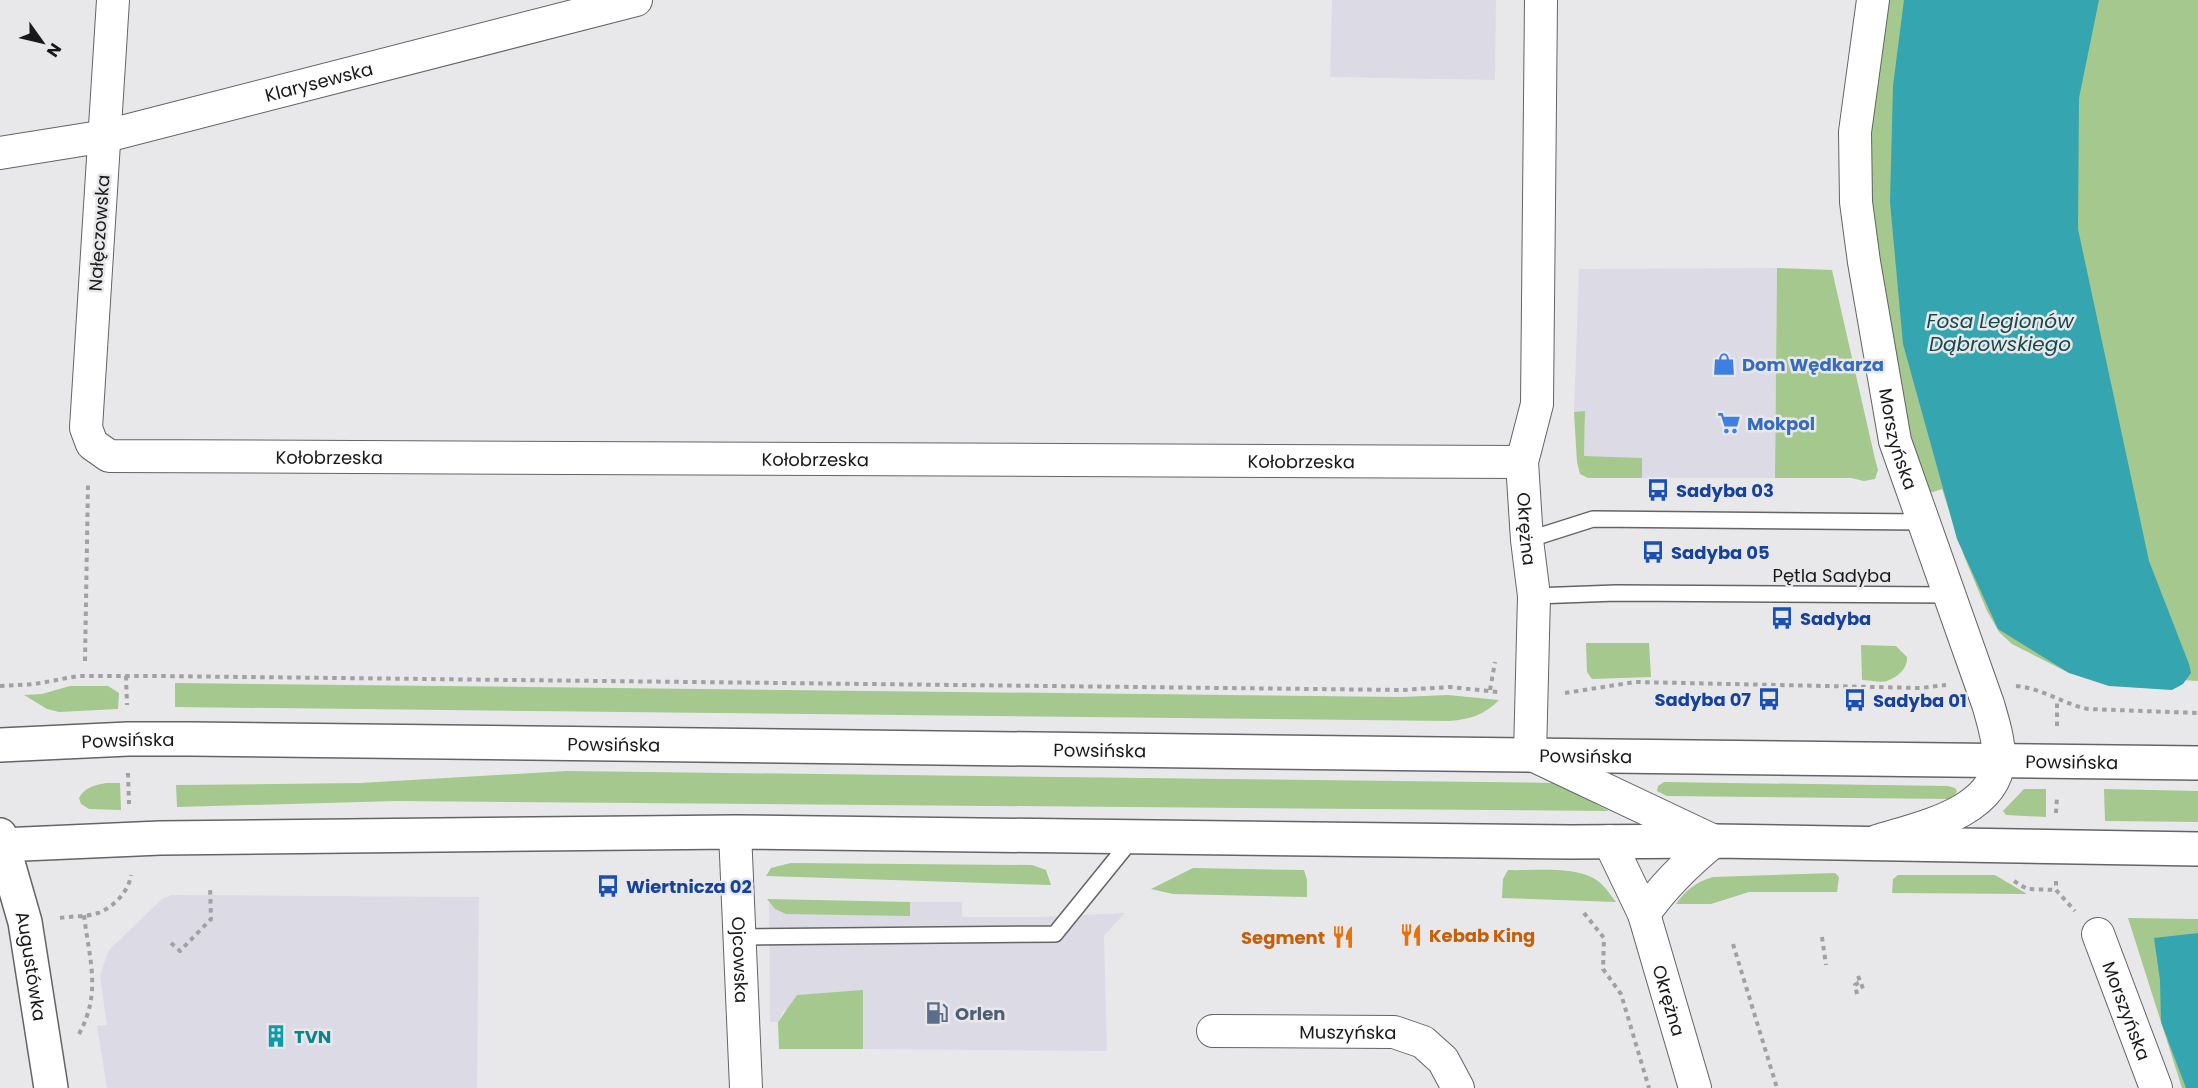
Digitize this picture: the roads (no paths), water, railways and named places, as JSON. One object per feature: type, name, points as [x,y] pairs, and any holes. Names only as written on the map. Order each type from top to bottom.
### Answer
[{"type":"main road","name":"Powsińska","points":[[0,745],[128,739],[2198,763]]},
{"type":"main road","points":[[1,842],[160,838],[735,832],[1714,841],[2198,849]]},
{"type":"main road","name":"Augustówka","points":[[1,842],[25,922],[51,1088]]},
{"type":"street","name":"Nałęczowska","points":[[100,450],[86,428],[113,0]]},
{"type":"street","name":"Klarysewska","points":[[0,153],[106,136],[636,0]]},
{"type":"street","name":"Okrężna","points":[[1530,754],[1534,596],[1527,540],[1522,462],[1537,405],[1541,0]]},
{"type":"street","name":"Morszyńska","points":[[1873,0],[1855,132],[1856,202],[1864,262],[1895,441],[1988,704],[1999,759]]},
{"type":"street","name":"Kołobrzeska","points":[[100,450],[1522,462]]},
{"type":"street","points":[[1530,754],[1714,841],[1662,888],[1644,914]]},
{"type":"street","points":[[1870,843],[1960,812],[1981,797],[1993,781],[1999,759]]},
{"type":"street","name":"Ojcowska","points":[[735,832],[746,1088]]},
{"type":"street","name":"Okrężna","points":[[1609,841],[1644,914],[1695,1088]]},
{"type":"street","name":"Morszyńska","points":[[2098,934],[2156,1088]]},
{"type":"street","name":"Muszyńska","points":[[1213,1031],[1394,1032],[1423,1042],[1443,1060],[1458,1088]]},
{"type":"lane","points":[[1527,540],[1593,519],[1923,522]]},
{"type":"lane","name":"Pętla Sadyba","points":[[1534,596],[1616,593],[1950,596]]},
{"type":"lane","points":[[740,937],[1055,934],[1135,836]]},
{"type":"water","name":"Fosa Legionów Dąbrowskiego","points":[[1904,0],[2099,0],[2079,98],[2078,229],[2149,561],[2191,673],[2183,684],[2172,690],[2109,686],[2069,673],[1998,629],[1957,539],[1903,344],[1890,202],[1893,86]]},
{"type":"water","points":[[2198,933],[2198,1088],[2186,1088],[2161,1022],[2160,980],[2154,938]]},
{"type":"place","name":"Dom Wędkarza","points":[[1724,364]]},
{"type":"place","name":"Mokpol","points":[[1729,423]]},
{"type":"place","name":"Sadyba 03","points":[[1658,490]]},
{"type":"place","name":"Sadyba 05","points":[[1653,552]]},
{"type":"place","name":"Sadyba","points":[[1782,618]]},
{"type":"place","name":"Sadyba 07","points":[[1769,699]]},
{"type":"place","name":"Sadyba 01","points":[[1855,700]]},
{"type":"place","name":"Wiertnicza 02","points":[[608,886]]},
{"type":"place","name":"Kebab King","points":[[1411,935]]},
{"type":"place","name":"Segment","points":[[1343,937]]},
{"type":"place","name":"Orlen","points":[[937,1013]]},
{"type":"place","name":"TVN","points":[[276,1036]]}]
